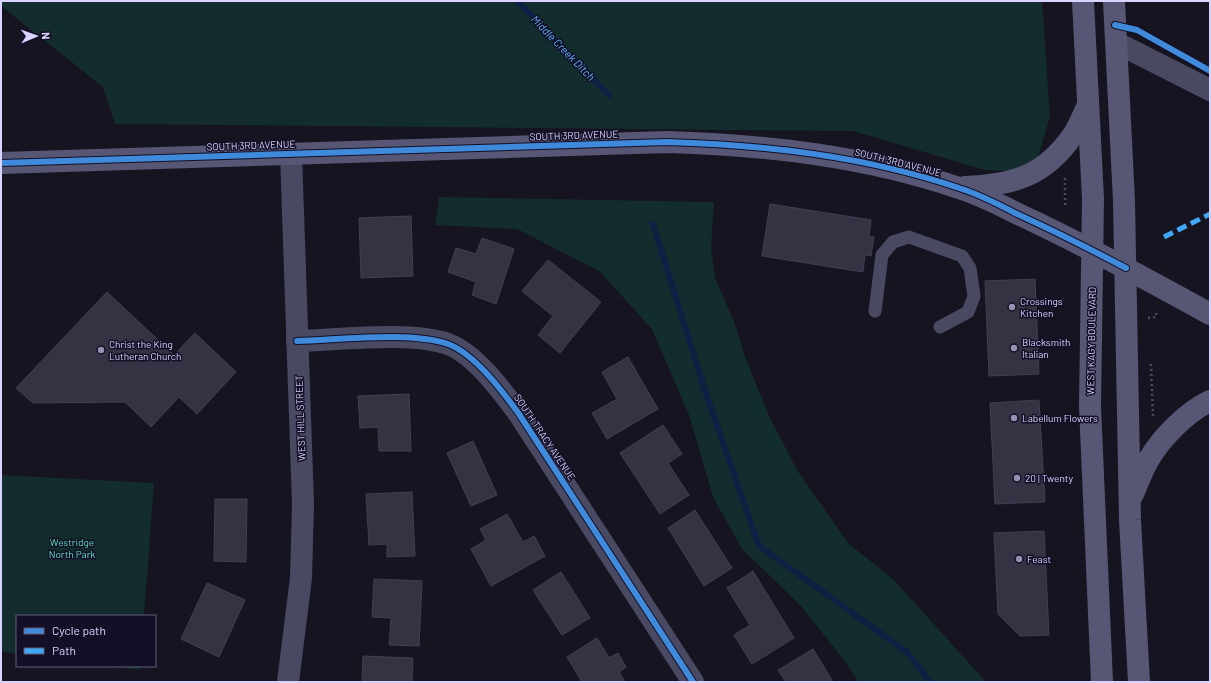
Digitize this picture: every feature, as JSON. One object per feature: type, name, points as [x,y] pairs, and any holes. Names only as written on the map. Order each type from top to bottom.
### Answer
[{"type":"main road","name":"WEST KAGY BOULEVARD","points":[[1083,1],[1094,199],[1090,406],[1102,682]]},
{"type":"main road","points":[[1114,1],[1126,268],[1130,503],[1139,682]]},
{"type":"main road","points":[[959,188],[994,186],[1021,179],[1040,169],[1057,155],[1073,135],[1089,102]]},
{"type":"main road","name":"SOUTH 3RD AVENUE","points":[[1,162],[667,142],[731,144],[822,155],[871,164],[977,194],[1092,250],[1210,314]]},
{"type":"main road","points":[[1130,503],[1149,459],[1160,444],[1179,424],[1202,404],[1210,401]]},
{"type":"street","points":[[1117,44],[1210,90]]},
{"type":"street","name":"WEST HILL STREET","points":[[288,682],[301,571],[303,504],[290,154]]},
{"type":"street","name":"SOUTH TRACY AVENUE","points":[[297,341],[409,337],[448,344],[464,353],[498,384],[519,414],[693,682]]},
{"type":"lane","points":[[875,311],[882,255],[893,242],[909,237],[962,256],[970,268],[974,296],[968,312],[940,327]]},
{"type":"path","points":[[1065,176],[1066,208]]},
{"type":"path","points":[[1144,317],[1149,318],[1156,316],[1156,310]]},
{"type":"path","points":[[1149,318],[1149,326]]},
{"type":"path","points":[[1150,357],[1154,420]]},
{"type":"green space","points":[[1,1],[1042,1],[1050,117],[1038,157],[1014,171],[985,170],[853,131],[115,124],[103,87],[1,6]]},
{"type":"green space","points":[[439,197],[714,202],[711,248],[715,278],[735,324],[745,357],[769,416],[797,470],[848,543],[894,580],[986,682],[858,682],[847,664],[801,606],[742,549],[713,497],[689,415],[652,329],[599,271],[517,229],[435,225]]},
{"type":"green space","name":"Westridge North Park","points":[[1,475],[154,483],[144,615],[16,615],[16,654],[1,651]]},
{"type":"green space","points":[[116,667],[140,667],[140,670]]},
{"type":"building","points":[[770,204],[871,220],[869,236],[874,237],[871,256],[865,255],[863,272],[762,256]]},
{"type":"building","points":[[411,216],[413,276],[361,278],[359,218]]},
{"type":"building","points":[[482,238],[514,249],[496,304],[472,295],[476,282],[448,272],[456,248],[476,254]]},
{"type":"building","points":[[548,260],[601,302],[560,353],[538,335],[553,316],[522,291]]},
{"type":"building","points":[[1035,279],[1039,374],[989,376],[985,281]]},
{"type":"building","points":[[107,292],[174,355],[195,333],[236,372],[197,414],[179,397],[151,427],[125,402],[33,403],[16,388]]},
{"type":"building","points":[[628,357],[658,409],[607,439],[592,413],[617,399],[602,372]]},
{"type":"building","points":[[409,394],[411,451],[379,451],[378,427],[360,428],[358,396]]},
{"type":"building","points":[[1039,400],[1045,502],[995,504],[990,403]]},
{"type":"building","points":[[663,425],[682,454],[668,463],[689,495],[660,514],[620,453]]},
{"type":"building","points":[[473,441],[497,495],[471,506],[447,453]]},
{"type":"building","points":[[412,492],[415,556],[387,557],[387,544],[369,545],[366,494]]},
{"type":"building","points":[[215,499],[247,499],[246,562],[214,561]]},
{"type":"building","points":[[695,510],[732,568],[704,586],[668,528]]},
{"type":"building","points":[[507,514],[523,542],[534,536],[545,556],[491,586],[471,549],[486,540],[480,529]]},
{"type":"building","points":[[1044,531],[1049,635],[1020,636],[998,614],[994,533]]},
{"type":"building","points":[[753,571],[794,638],[752,664],[734,635],[750,625],[727,588]]},
{"type":"building","points":[[561,572],[590,618],[562,635],[533,590]]},
{"type":"building","points":[[374,579],[422,581],[419,646],[389,645],[391,618],[372,617]]},
{"type":"building","points":[[207,583],[245,600],[219,657],[181,639]]},
{"type":"building","points":[[597,638],[609,658],[618,653],[626,667],[619,672],[625,682],[582,682],[567,657]]},
{"type":"building","points":[[813,649],[833,682],[786,682],[778,670]]},
{"type":"building","points":[[363,656],[413,658],[412,682],[362,682]]},
{"type":"waterway","name":"Middle Creek Ditch","points":[[517,1],[609,95]]},
{"type":"waterway","points":[[653,224],[705,391],[759,546],[907,652],[930,682]]},
{"type":"marked path","points":[[1164,237],[1210,214]]},
{"type":"cycle path","points":[[1115,25],[1137,30],[1210,71]]},
{"type":"cycle path","points":[[1,163],[667,142],[778,149],[851,160],[888,168],[924,177],[974,193],[1072,240],[1126,268]]},
{"type":"cycle path","points":[[297,341],[374,337],[414,338],[448,344],[468,356],[488,374],[519,414],[693,682]]},
{"type":"place","name":"Crossings Kitchen","points":[[1012,307]]},
{"type":"place","name":"Blacksmith Italian","points":[[1014,348]]},
{"type":"place","name":"Christ the King Lutheran Church","points":[[101,350]]},
{"type":"place","name":"Labellum Flowers","points":[[1014,418]]},
{"type":"place","name":"20 | Twenty","points":[[1017,478]]},
{"type":"place","name":"Feast","points":[[1019,559]]}]
